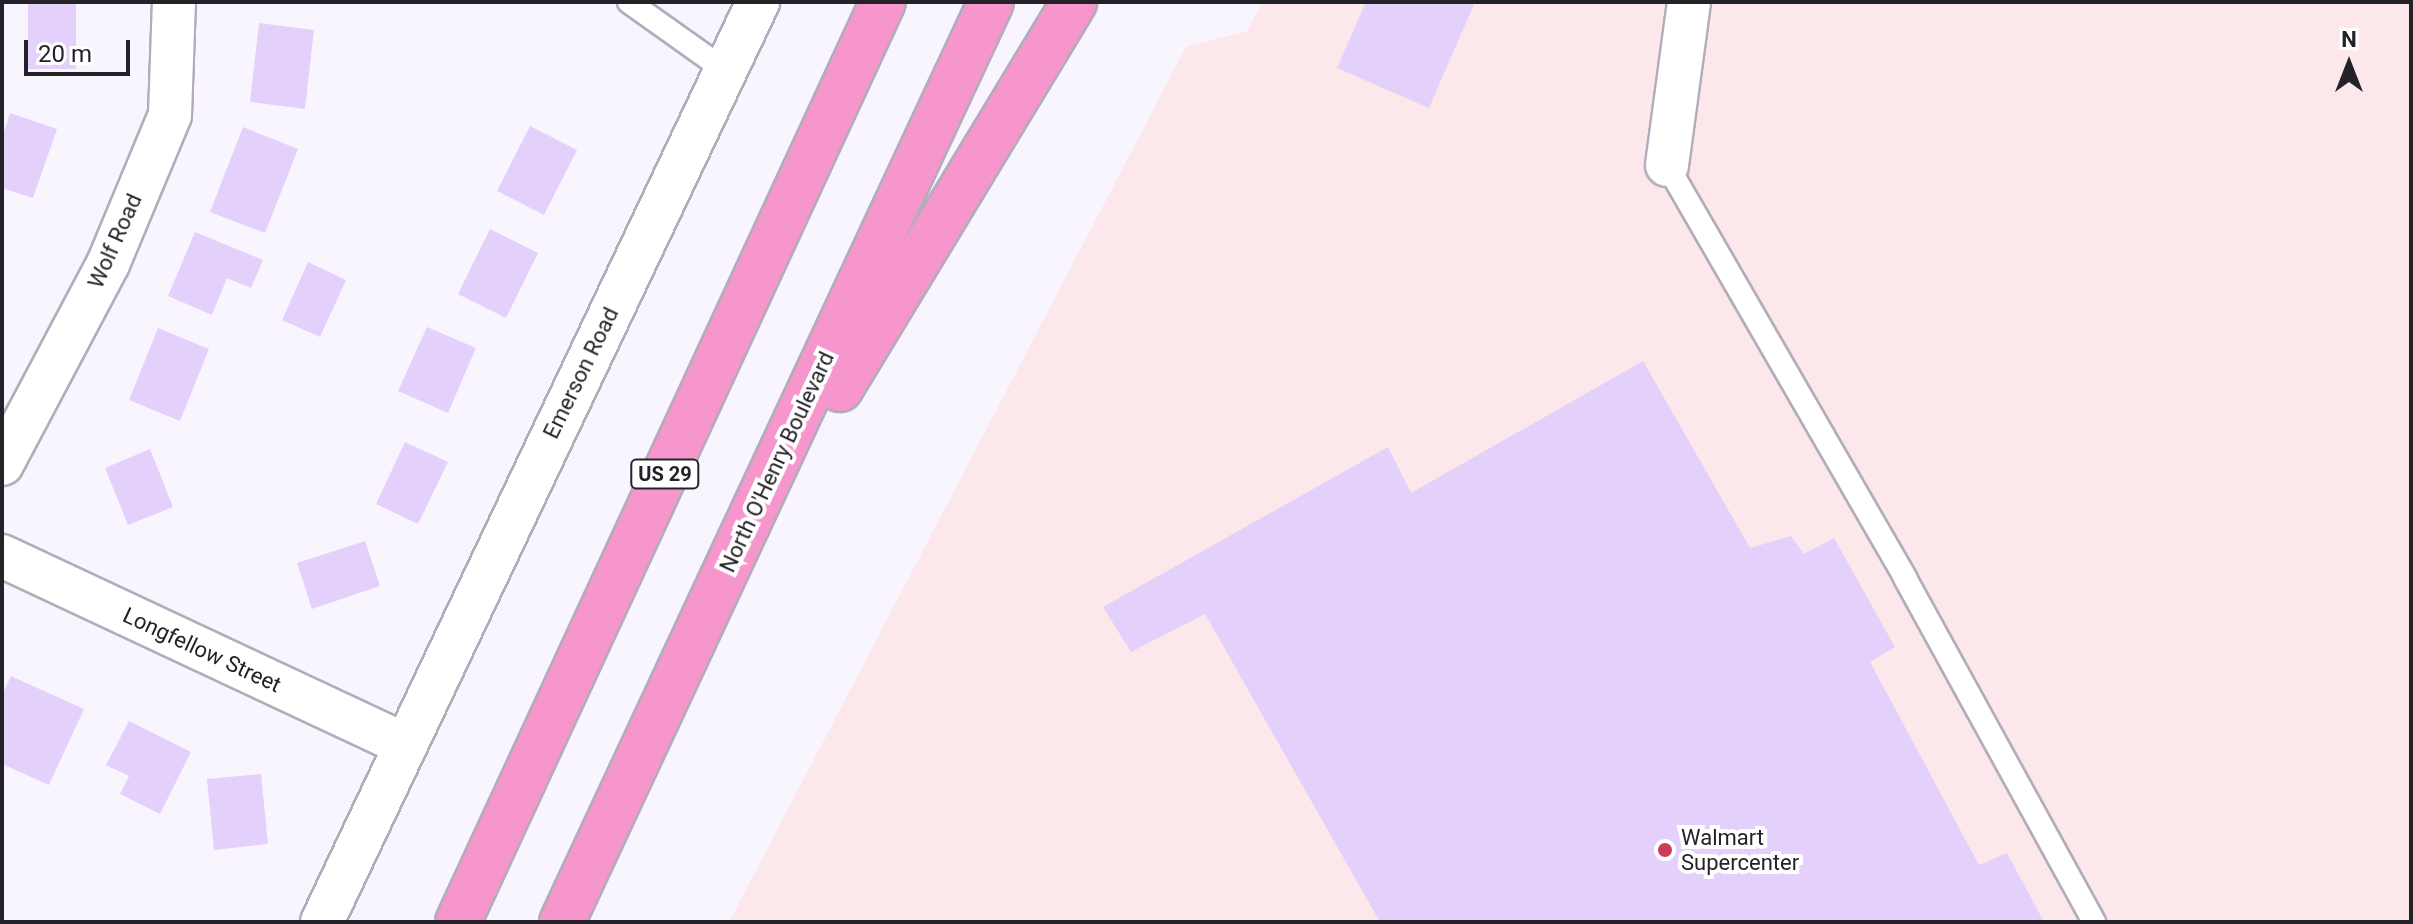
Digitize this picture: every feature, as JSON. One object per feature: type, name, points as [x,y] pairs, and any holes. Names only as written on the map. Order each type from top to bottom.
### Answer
[{"type":"highway","name":"North O'Henry Boulevard","points":[[562,922],[991,2]]},
{"type":"highway","points":[[693,644],[888,305],[1074,2]]},
{"type":"highway","name":"US 29","points":[[458,922],[878,10]]},
{"type":"street","name":"Wolf Road","points":[[2,464],[108,264],[170,115],[174,2]]},
{"type":"street","name":"Emerson Road","points":[[403,744],[758,2]]},
{"type":"street","points":[[1667,165],[1689,2]]},
{"type":"street","name":"Longfellow Street","points":[[2,556],[403,744]]},
{"type":"street","points":[[322,922],[403,744]]},
{"type":"lane","points":[[629,2],[726,71]]},
{"type":"lane","points":[[1667,165],[1912,591],[2094,922]]},
{"type":"shaded area","points":[[1263,2],[2411,2],[2411,922],[729,922],[1186,47],[1247,31]]},
{"type":"building","points":[[28,2],[76,2],[76,69],[28,69]]},
{"type":"building","points":[[1366,2],[1475,2],[1429,108],[1337,68]]},
{"type":"building","points":[[259,23],[314,30],[305,109],[250,102]]},
{"type":"building","points":[[10,113],[57,129],[33,198],[2,188],[2,138]]},
{"type":"building","points":[[530,126],[577,150],[544,215],[497,191]]},
{"type":"building","points":[[243,127],[298,149],[265,233],[210,212]]},
{"type":"building","points":[[490,229],[538,253],[506,318],[458,294]]},
{"type":"building","points":[[195,232],[263,260],[251,288],[227,278],[212,315],[168,296]]},
{"type":"building","points":[[308,262],[346,280],[320,337],[282,320]]},
{"type":"building","points":[[427,327],[476,348],[448,413],[398,391]]},
{"type":"building","points":[[158,328],[209,349],[180,421],[129,400]]},
{"type":"building","points":[[1643,361],[1750,548],[1791,536],[1804,554],[1834,538],[1895,647],[1870,662],[1979,865],[2007,853],[2044,922],[1380,922],[1205,614],[1131,652],[1103,607],[1388,447],[1411,493]]},
{"type":"building","points":[[405,442],[448,462],[418,524],[376,504]]},
{"type":"building","points":[[150,449],[173,507],[128,525],[105,468]]},
{"type":"building","points":[[365,541],[380,586],[312,609],[297,563]]},
{"type":"building","points":[[11,676],[84,709],[49,785],[2,764],[2,695]]},
{"type":"building","points":[[129,721],[191,752],[160,814],[120,794],[129,776],[106,765]]},
{"type":"building","points":[[261,774],[268,844],[214,850],[207,779]]},
{"type":"place","name":"Walmart Supercenter","points":[[1665,850]]}]
